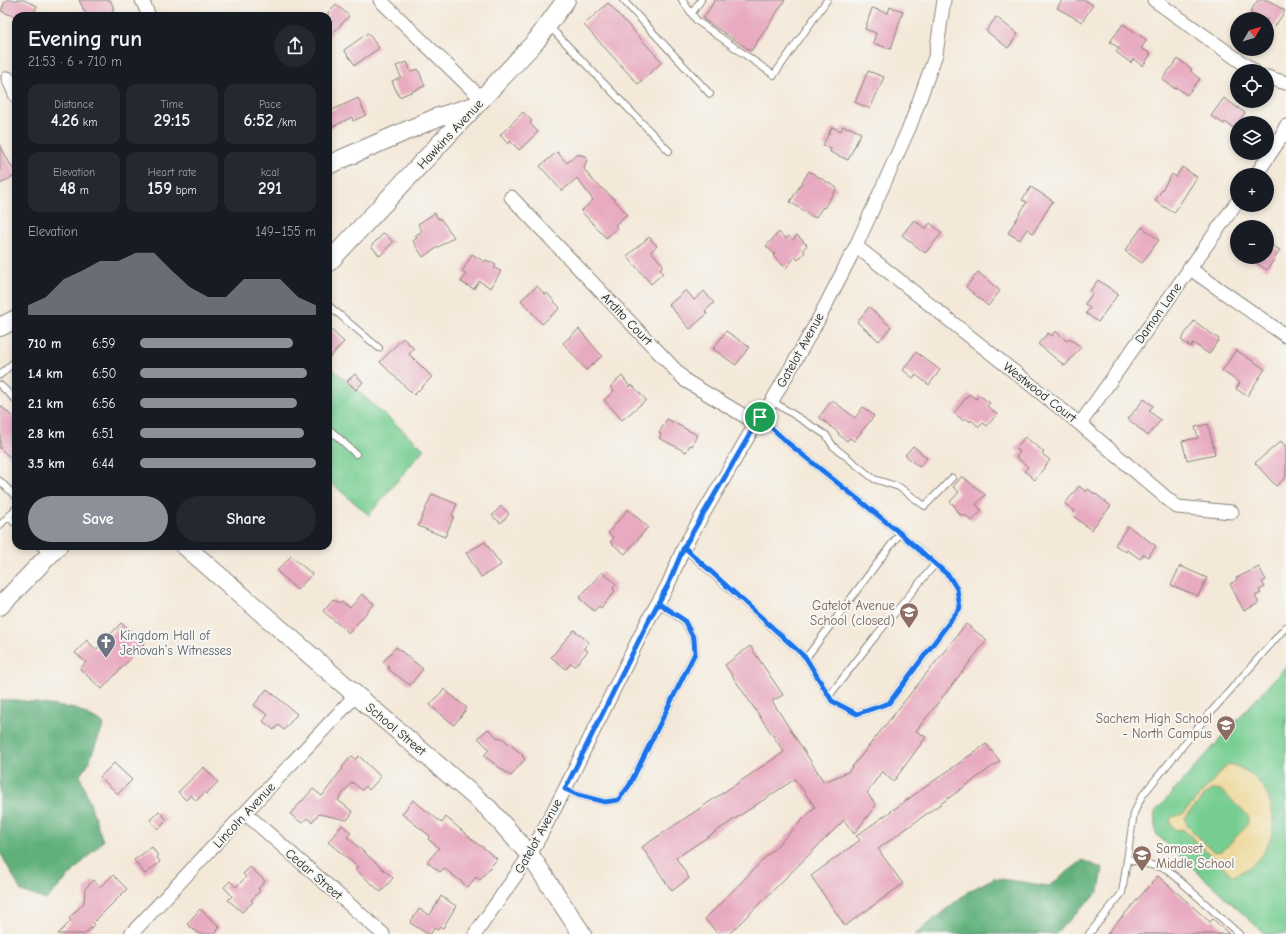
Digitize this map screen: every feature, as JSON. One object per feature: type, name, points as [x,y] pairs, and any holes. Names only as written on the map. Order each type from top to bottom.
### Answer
[{"type":"street","points":[[142,0],[147,12]]},
{"type":"street","points":[[332,163],[438,117],[479,103],[380,0]]},
{"type":"street","name":"Hawkins Avenue","points":[[332,259],[536,41],[566,0]]},
{"type":"street","name":"Gatelot Avenue","points":[[475,934],[530,854],[565,789],[640,636],[668,585],[684,547],[758,420],[772,402],[856,246],[910,126],[936,54],[944,0]]},
{"type":"street","points":[[1154,0],[1244,64]]},
{"type":"street","points":[[8,78],[12,87]]},
{"type":"street","points":[[1274,80],[1286,83]]},
{"type":"street","points":[[1261,168],[1280,139],[1286,126]]},
{"type":"street","name":"Ardito Court","points":[[511,197],[686,381],[758,420]]},
{"type":"street","name":"Damon Lane","points":[[1080,424],[1230,212]]},
{"type":"street","name":"Westwood Court","points":[[856,246],[1080,424],[1177,508],[1232,512]]},
{"type":"street","points":[[1189,268],[1286,336]]},
{"type":"street","points":[[0,327],[12,321]]},
{"type":"street","points":[[0,606],[48,550]]},
{"type":"street","name":"School Street","points":[[190,550],[488,808],[530,854],[582,934]]},
{"type":"street","name":"Lincoln Avenue","points":[[136,932],[356,695]]},
{"type":"street","name":"Cedar Street","points":[[245,813],[383,934]]},
{"type":"lane","points":[[623,0],[710,94]]},
{"type":"lane","points":[[682,0],[698,21],[774,75],[827,0]]},
{"type":"lane","points":[[692,13],[701,0]]},
{"type":"lane","points":[[548,24],[669,151]]},
{"type":"lane","points":[[332,308],[379,348]]},
{"type":"lane","points":[[0,375],[12,364]]},
{"type":"lane","points":[[0,385],[12,396]]},
{"type":"lane","points":[[772,402],[826,435],[834,446],[874,479],[899,487],[925,506],[952,478]]},
{"type":"lane","points":[[684,547],[806,658],[832,701],[857,714],[889,703],[960,608],[957,589],[949,576],[900,533],[758,420]]},
{"type":"lane","points":[[332,432],[356,454]]},
{"type":"lane","points":[[0,481],[12,493]]},
{"type":"lane","points":[[0,525],[12,512]]},
{"type":"lane","points":[[8,517],[12,520]]},
{"type":"lane","points":[[806,658],[900,533]]},
{"type":"lane","points":[[829,696],[935,564]]},
{"type":"lane","points":[[565,789],[578,795],[605,802],[618,800],[629,786],[695,653],[694,639],[684,620],[658,603]]},
{"type":"lane","points":[[1089,934],[1122,893],[1134,813],[1142,796],[1203,721],[1286,627]]},
{"type":"lane","points":[[1127,859],[1167,869],[1239,934]]},
{"type":"green space","points":[[332,368],[424,449],[369,515],[332,484]]},
{"type":"green space","name":"Sachem High School - North Campus","points":[[1285,667],[1286,934],[1265,934],[1156,834],[1154,813]]},
{"type":"green space","points":[[0,700],[17,700],[76,709],[104,724],[88,764],[80,775],[103,841],[46,900],[21,891],[0,852]]},
{"type":"green space","points":[[1083,860],[1103,869],[1099,891],[1055,934],[915,934],[969,891],[994,878],[1049,886]]},
{"type":"sand","points":[[1228,764],[1248,772],[1260,784],[1269,800],[1273,817],[1273,830],[1266,848],[1256,862],[1233,876],[1183,829],[1176,830],[1173,827],[1171,824],[1172,817],[1183,814]],"holes":[[[1210,790],[1221,790],[1248,816],[1248,824],[1223,851],[1214,852],[1187,826],[1185,817]]]},
{"type":"building","points":[[6,0],[24,0],[37,6],[35,12],[12,12],[12,16],[1,11]]},
{"type":"building","points":[[79,0],[110,0],[114,8],[112,9],[114,12],[85,12]]},
{"type":"building","points":[[715,0],[785,0],[751,51],[703,19]]},
{"type":"building","points":[[1062,0],[1085,0],[1093,5],[1082,22],[1057,8]]},
{"type":"building","points":[[1258,0],[1268,0],[1285,11],[1274,28],[1274,12],[1250,12]]},
{"type":"building","points":[[608,3],[662,62],[638,84],[584,25]]},
{"type":"building","points":[[336,4],[349,16],[332,34],[332,12],[328,12]]},
{"type":"building","points":[[890,7],[903,11],[891,49],[873,43],[876,33],[865,29],[872,8],[888,13]]},
{"type":"building","points":[[996,17],[1018,34],[1008,48],[986,31]]},
{"type":"building","points":[[1123,24],[1147,40],[1141,48],[1151,54],[1143,66],[1133,59],[1131,63],[1116,52],[1119,48],[1110,42]]},
{"type":"building","points":[[368,33],[379,48],[355,65],[344,50]]},
{"type":"building","points":[[1178,59],[1192,69],[1190,71],[1200,79],[1187,95],[1176,87],[1175,89],[1162,79]]},
{"type":"building","points":[[407,62],[411,72],[418,69],[425,86],[399,97],[392,81],[401,77],[396,66]]},
{"type":"building","points":[[868,71],[884,77],[870,109],[855,102]]},
{"type":"building","points":[[358,98],[366,115],[353,121],[352,117],[332,127],[332,110]]},
{"type":"building","points":[[1224,98],[1230,102],[1230,108],[1238,108],[1245,113],[1243,116],[1230,116],[1230,125],[1225,122],[1224,124],[1211,116]]},
{"type":"building","points":[[523,112],[532,121],[530,123],[538,132],[519,150],[510,141],[508,144],[500,135]]},
{"type":"building","points":[[843,126],[861,133],[848,160],[830,152],[831,149],[823,145],[832,127],[841,131]]},
{"type":"building","points":[[0,145],[12,168],[12,177],[0,184]]},
{"type":"building","points":[[557,152],[567,163],[576,155],[583,155],[587,159],[584,169],[593,181],[611,196],[627,214],[615,225],[617,228],[606,238],[581,211],[593,200],[577,178],[562,191],[540,166]]},
{"type":"building","points":[[1182,167],[1197,177],[1174,213],[1155,201],[1172,174],[1176,177]]},
{"type":"building","points":[[809,171],[837,188],[824,208],[823,207],[815,218],[790,202]]},
{"type":"building","points":[[1031,187],[1053,201],[1033,233],[1027,229],[1020,240],[1008,233],[1027,202],[1022,200]]},
{"type":"building","points":[[435,213],[438,219],[440,218],[454,237],[423,257],[413,241],[417,238],[415,236],[422,231],[418,224]]},
{"type":"building","points":[[914,220],[926,229],[930,223],[942,233],[925,253],[902,235]]},
{"type":"building","points":[[1142,227],[1159,240],[1142,263],[1125,251]]},
{"type":"building","points":[[779,232],[786,239],[789,236],[793,240],[797,235],[807,245],[803,250],[805,252],[798,260],[795,257],[786,268],[773,256],[775,254],[766,246]]},
{"type":"building","points":[[384,233],[393,242],[380,256],[371,246]]},
{"type":"building","points":[[649,237],[657,246],[651,251],[663,265],[660,269],[663,273],[651,284],[627,256]]},
{"type":"building","points":[[1274,246],[1280,250],[1274,259]]},
{"type":"building","points":[[472,254],[485,262],[486,260],[496,265],[494,268],[501,271],[491,288],[479,281],[474,289],[461,282],[466,274],[462,272]]},
{"type":"building","points":[[1258,264],[1271,264],[1267,270]]},
{"type":"building","points":[[978,272],[1000,291],[988,306],[966,287]]},
{"type":"building","points":[[1098,280],[1118,294],[1098,322],[1086,313],[1090,308],[1085,304],[1093,293],[1090,291]]},
{"type":"building","points":[[537,286],[545,295],[547,293],[560,308],[542,324],[521,300]]},
{"type":"building","points":[[686,290],[694,300],[704,291],[714,303],[705,311],[707,314],[690,329],[669,305]]},
{"type":"building","points":[[869,307],[891,327],[879,341],[857,322]]},
{"type":"building","points":[[1194,321],[1219,339],[1209,354],[1193,343],[1191,347],[1181,340]]},
{"type":"building","points":[[579,329],[602,356],[586,370],[563,343]]},
{"type":"building","points":[[332,331],[344,342],[332,355]]},
{"type":"building","points":[[726,331],[749,347],[736,365],[713,349]]},
{"type":"building","points":[[1055,331],[1067,341],[1069,338],[1081,347],[1065,366],[1038,344],[1048,333],[1052,336]]},
{"type":"building","points":[[403,338],[414,349],[409,354],[432,377],[414,395],[380,362]]},
{"type":"building","points":[[1236,350],[1265,369],[1247,396],[1236,389],[1240,383],[1222,371]]},
{"type":"building","points":[[916,352],[940,370],[929,385],[916,375],[913,378],[903,370]]},
{"type":"building","points":[[355,374],[363,382],[356,390],[347,381]]},
{"type":"building","points":[[622,376],[630,387],[632,385],[646,400],[622,420],[604,400],[614,391],[610,387]]},
{"type":"building","points":[[969,394],[976,399],[979,395],[990,403],[987,406],[997,414],[987,426],[983,423],[979,427],[971,420],[970,422],[966,418],[964,421],[954,413]]},
{"type":"building","points":[[1144,399],[1153,406],[1149,411],[1161,420],[1148,436],[1128,419]]},
{"type":"building","points":[[832,400],[855,418],[863,407],[874,416],[854,441],[850,438],[847,441],[819,417]]},
{"type":"building","points":[[0,405],[12,416],[12,459],[0,448]]},
{"type":"building","points":[[667,419],[697,435],[692,446],[690,445],[686,452],[659,438],[661,434],[659,433]]},
{"type":"building","points":[[1208,424],[1215,454],[1187,460],[1182,441],[1198,438],[1195,427]]},
{"type":"building","points":[[1025,437],[1044,452],[1042,454],[1050,460],[1035,480],[1024,471],[1028,467],[1016,457],[1020,452],[1015,449]]},
{"type":"building","points":[[1281,441],[1286,447],[1286,477],[1276,486],[1255,463]]},
{"type":"building","points":[[913,446],[927,458],[919,467],[905,455]]},
{"type":"building","points":[[962,476],[985,495],[976,505],[982,510],[972,521],[965,515],[960,515],[954,505],[950,502],[959,492],[953,487]]},
{"type":"building","points":[[1079,486],[1086,492],[1088,489],[1096,494],[1111,506],[1091,530],[1072,515],[1075,511],[1065,504]]},
{"type":"building","points":[[432,494],[457,504],[452,515],[454,516],[445,537],[418,526]]},
{"type":"building","points":[[501,506],[509,514],[501,523],[492,516]]},
{"type":"building","points":[[628,509],[648,527],[625,554],[610,542],[614,538],[608,533]]},
{"type":"building","points":[[1128,526],[1156,546],[1148,557],[1144,554],[1140,559],[1127,550],[1126,552],[1115,545]]},
{"type":"building","points":[[485,542],[501,565],[481,577],[466,553]]},
{"type":"building","points":[[291,556],[312,574],[297,590],[277,571]]},
{"type":"building","points":[[1180,566],[1207,578],[1198,596],[1171,585]]},
{"type":"building","points":[[1259,567],[1266,580],[1262,582],[1265,587],[1259,590],[1261,593],[1255,596],[1259,603],[1244,611],[1230,584],[1237,580],[1236,578]]},
{"type":"building","points":[[602,572],[616,584],[613,589],[615,591],[601,608],[599,606],[594,611],[579,598]]},
{"type":"building","points":[[362,594],[374,604],[349,633],[323,611],[333,599],[339,603],[341,601],[350,608]]},
{"type":"building","name":"Kingdom Hall of Jehovah’s Witnesses","points":[[121,623],[144,644],[102,689],[80,669],[86,662],[75,653],[87,640],[96,650]]},
{"type":"building","points":[[966,624],[987,640],[916,731],[926,737],[893,782],[882,771],[867,793],[876,805],[854,834],[844,820],[729,934],[718,934],[705,919],[815,807],[795,779],[676,858],[689,878],[672,891],[642,847],[784,752],[725,665],[750,646],[783,695],[772,701],[824,782],[848,772]]},
{"type":"building","points":[[574,630],[589,642],[584,648],[588,651],[575,666],[571,663],[566,669],[551,657]]},
{"type":"building","points":[[396,647],[423,669],[410,685],[388,669],[389,667],[383,662]]},
{"type":"building","points":[[267,689],[297,714],[284,730],[278,725],[274,730],[263,721],[268,715],[254,705]]},
{"type":"building","points":[[444,689],[467,708],[454,725],[430,705]]},
{"type":"building","points":[[488,729],[498,738],[503,739],[523,755],[522,756],[525,759],[511,776],[484,756],[489,749],[478,738]]},
{"type":"building","points":[[986,744],[1000,761],[878,849],[903,884],[845,926],[811,876],[860,840],[856,836]]},
{"type":"building","points":[[352,756],[356,759],[359,756],[381,777],[369,790],[366,786],[362,790],[352,782],[338,800],[353,812],[347,820],[319,814],[312,822],[307,818],[302,823],[290,814],[313,789],[322,796],[343,768],[342,767]]},
{"type":"building","points":[[114,763],[132,780],[118,794],[100,777]]},
{"type":"building","points":[[204,767],[218,782],[206,794],[205,792],[196,801],[191,795],[186,800],[178,792]]},
{"type":"building","points":[[413,800],[442,823],[446,817],[497,859],[480,880],[476,877],[468,887],[444,868],[440,872],[427,862],[439,848],[428,839],[430,836],[402,814]]},
{"type":"building","points":[[159,811],[167,820],[158,829],[150,820]]},
{"type":"building","points":[[342,825],[351,833],[347,837],[393,878],[381,892],[355,869],[358,867],[328,842]]},
{"type":"building","points":[[152,847],[160,862],[145,874],[134,860]]},
{"type":"building","points":[[250,867],[265,881],[258,889],[260,891],[251,900],[253,902],[242,912],[228,900],[232,896],[224,887],[230,881],[236,887],[246,877],[243,874]]},
{"type":"building","points":[[113,875],[127,889],[93,923],[95,924],[85,934],[58,934],[71,921],[69,918],[84,903],[85,889],[93,880],[100,887]]},
{"type":"building","points":[[1158,876],[1210,922],[1213,919],[1229,934],[1107,934]]},
{"type":"building","points":[[441,896],[456,906],[443,928],[440,927],[438,930],[434,928],[431,934],[428,934],[410,923],[419,909],[430,915]]},
{"type":"building","points":[[200,909],[220,927],[215,934],[199,934],[187,924]]},
{"type":"place","name":"Gatelot Avenue School (closed)","points":[[909,629]]},
{"type":"place","name":"Kingdom Hall of Jehovah’s Witnesses","points":[[106,659]]},
{"type":"place","name":"Sachem High School - North Campus","points":[[1226,742]]},
{"type":"place","name":"Samoset Middle School","points":[[1142,872]]},
{"type":"route","points":[[760,417],[684,547],[668,585],[658,603],[648,622],[609,698],[565,789],[578,795],[605,802],[618,800],[629,786],[695,653],[694,639],[684,620],[658,603],[668,585],[684,547],[806,658],[832,701],[857,714],[889,703],[960,608],[957,589],[949,576],[900,533],[788,443],[760,417]]}]
